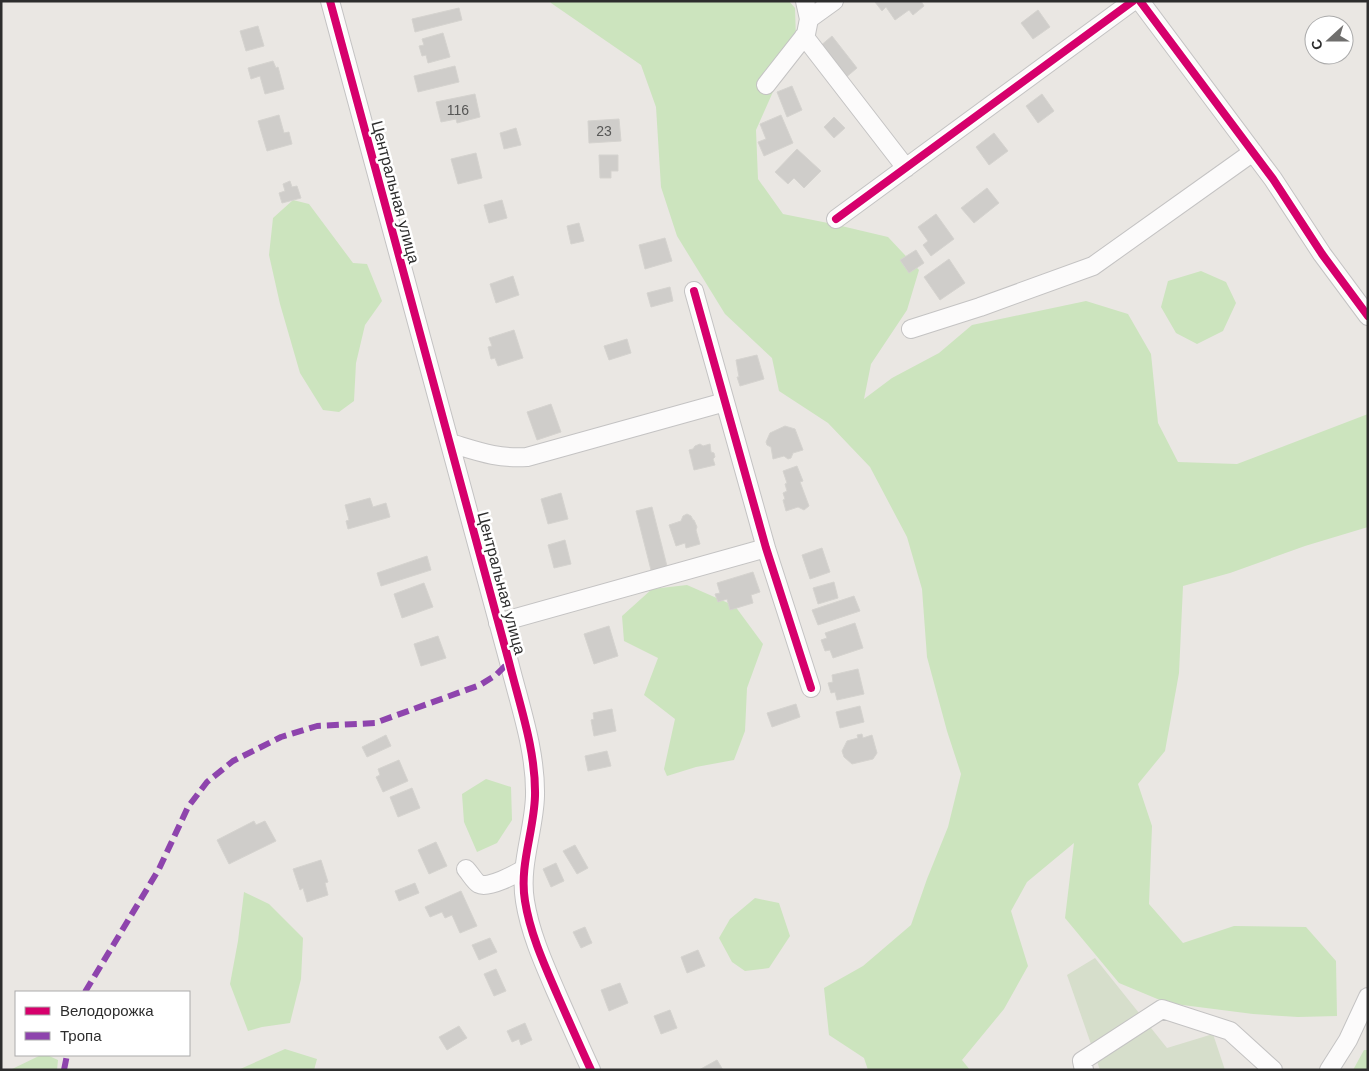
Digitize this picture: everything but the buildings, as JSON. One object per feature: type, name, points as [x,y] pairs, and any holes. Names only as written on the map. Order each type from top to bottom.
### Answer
[{"type":"street","name":"Центральная улица","points":[[330,1],[509,662],[532,756],[535,796],[524,869],[524,899],[530,926],[548,973],[591,1070]]},
{"type":"street","points":[[766,85],[806,34],[809,19],[805,1]]},
{"type":"street","points":[[809,19],[834,1]]},
{"type":"street","points":[[836,219],[1133,1]]},
{"type":"street","points":[[1140,1],[1273,179],[1322,254],[1368,316]]},
{"type":"street","points":[[804,36],[906,168]]},
{"type":"street","points":[[911,329],[980,307],[1093,266],[1253,152]]},
{"type":"street","points":[[694,291],[766,548],[811,688]]},
{"type":"street","points":[[450,443],[489,455],[510,458],[527,457],[725,402]]},
{"type":"street","points":[[498,623],[766,548]]},
{"type":"street","points":[[466,869],[479,884],[485,885],[509,878],[524,869]]},
{"type":"street","points":[[1329,1070],[1348,1040],[1368,997]]},
{"type":"street","points":[[1084,1070],[1082,1062],[1162,1009],[1230,1031],[1273,1070]]},
{"type":"green space","points":[[550,1],[789,1],[795,8],[796,40],[756,130],[758,179],[783,214],[888,237],[919,270],[907,310],[871,364],[864,399],[892,378],[939,353],[972,325],[1086,301],[1128,314],[1151,354],[1158,423],[1178,462],[1237,464],[1368,414],[1368,527],[1305,546],[1230,573],[1183,586],[1179,673],[1165,751],[1138,784],[1152,826],[1149,904],[1183,943],[1234,926],[1306,927],[1336,961],[1337,1016],[1298,1017],[1253,1014],[1167,1003],[1119,983],[1065,918],[1074,843],[1027,882],[1011,911],[1028,966],[1004,1009],[962,1060],[970,1070],[868,1070],[864,1058],[829,1035],[824,988],[863,966],[911,925],[948,827],[961,774],[927,657],[922,589],[907,537],[870,467],[828,423],[779,391],[772,358],[725,314],[677,236],[661,187],[656,107],[641,65]]},
{"type":"green space","points":[[293,200],[309,204],[353,263],[367,264],[382,301],[365,325],[356,363],[354,401],[339,412],[323,410],[300,373],[280,304],[269,255],[273,218]]},
{"type":"green space","points":[[1201,271],[1226,282],[1236,303],[1223,331],[1197,344],[1176,333],[1161,307],[1168,281]]},
{"type":"green space","points":[[687,585],[735,606],[763,644],[747,688],[745,731],[734,760],[696,767],[667,776],[664,769],[675,719],[644,695],[658,658],[624,641],[622,616],[652,589]]},
{"type":"green space","points":[[486,779],[511,787],[512,820],[497,843],[477,852],[464,822],[462,794]]},
{"type":"green space","points":[[244,892],[269,904],[303,938],[301,979],[290,1023],[248,1031],[230,984]]},
{"type":"green space","points":[[755,898],[779,903],[790,936],[769,968],[745,971],[732,962],[719,938],[730,919]]},
{"type":"green space","points":[[1095,958],[1167,1048],[1213,1034],[1225,1070],[1100,1070],[1067,975]]},
{"type":"green space","points":[[285,1049],[317,1059],[314,1070],[238,1070]]},
{"type":"green space","points":[[1364,1050],[1368,1050],[1368,1070],[1353,1070]]},
{"type":"green space","points":[[39,1056],[49,1056],[58,1060],[57,1070],[10,1070]]},
{"type":"marked path","points":[[86,991],[159,869],[188,807],[207,782],[233,761],[281,737],[317,726],[375,723],[480,685],[496,675],[509,662]]},
{"type":"marked path","points":[[64,1070],[67,1056]]},
{"type":"cycle path","points":[[330,1],[530,745],[535,779],[535,796],[524,875],[527,913],[542,960],[591,1070]]},
{"type":"cycle path","points":[[836,219],[1133,1]]},
{"type":"cycle path","points":[[1140,1],[1273,179],[1322,254],[1368,316]]},
{"type":"cycle path","points":[[694,291],[766,548],[811,688]]}]
